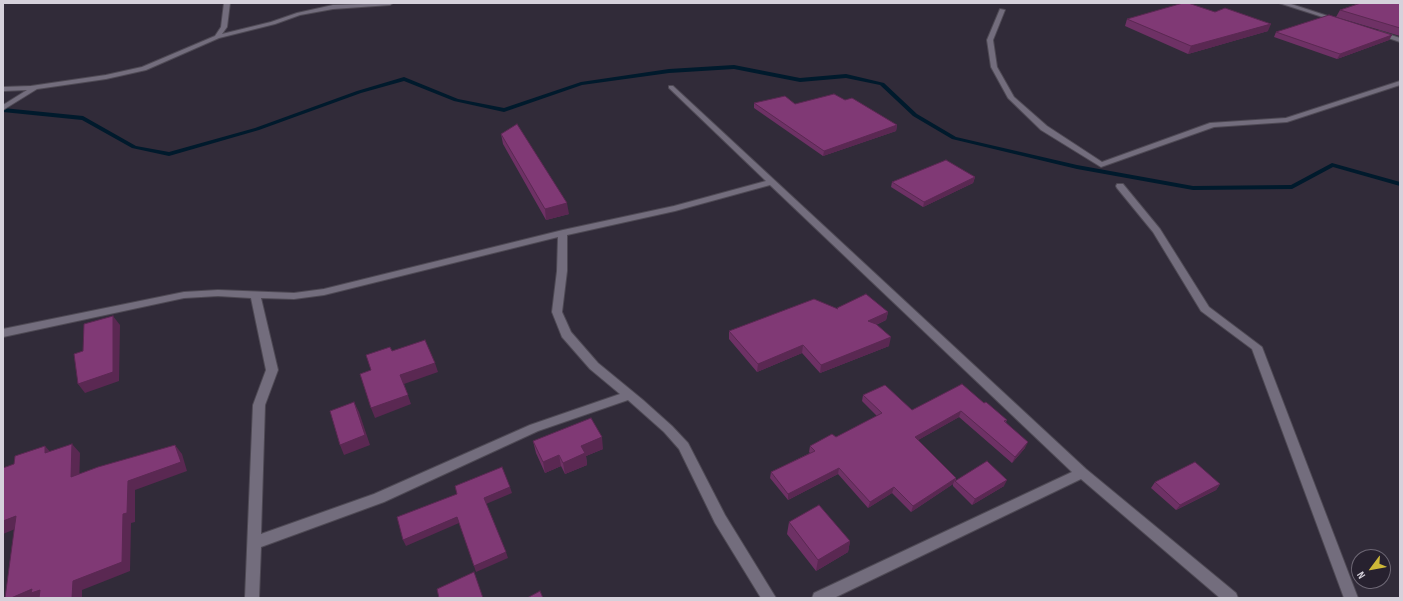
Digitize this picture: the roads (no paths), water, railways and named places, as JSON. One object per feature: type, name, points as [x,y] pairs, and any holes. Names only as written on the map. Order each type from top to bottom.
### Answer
[{"type":"street","points":[[217,37],[224,27],[227,3]]},
{"type":"street","points":[[3,90],[37,87],[106,77],[144,69],[217,37],[273,23],[299,14],[333,7],[390,3]]},
{"type":"street","points":[[1282,3],[1342,21]]},
{"type":"street","points":[[1298,3],[1308,11]]},
{"type":"street","points":[[1002,10],[990,40],[994,67],[1011,98],[1044,128],[1101,165],[1213,125],[1287,120],[1400,83]]},
{"type":"street","points":[[1371,31],[1400,40]]},
{"type":"street","points":[[3,108],[37,87]]},
{"type":"street","points":[[671,87],[1082,473],[1231,598]]},
{"type":"street","points":[[3,333],[184,295],[218,293],[294,296],[324,292],[563,233],[675,208],[772,182]]},
{"type":"street","points":[[1120,186],[1157,231],[1205,309],[1257,347],[1351,598]]},
{"type":"street","points":[[563,233],[562,271],[557,312],[566,334],[594,366],[668,429],[684,446],[720,519],[769,598]]},
{"type":"street","points":[[252,598],[259,405],[272,370],[255,294]]},
{"type":"street","points":[[254,543],[379,498],[534,428],[629,395]]},
{"type":"street","points":[[819,598],[1082,473]]},
{"type":"waterway","points":[[3,110],[83,118],[134,147],[169,154],[257,129],[359,92],[404,79],[456,100],[504,110],[581,84],[669,71],[734,67],[800,80],[846,76],[882,84],[915,115],[954,138],[1077,167],[1193,188],[1292,187],[1332,165],[1400,184]]}]
